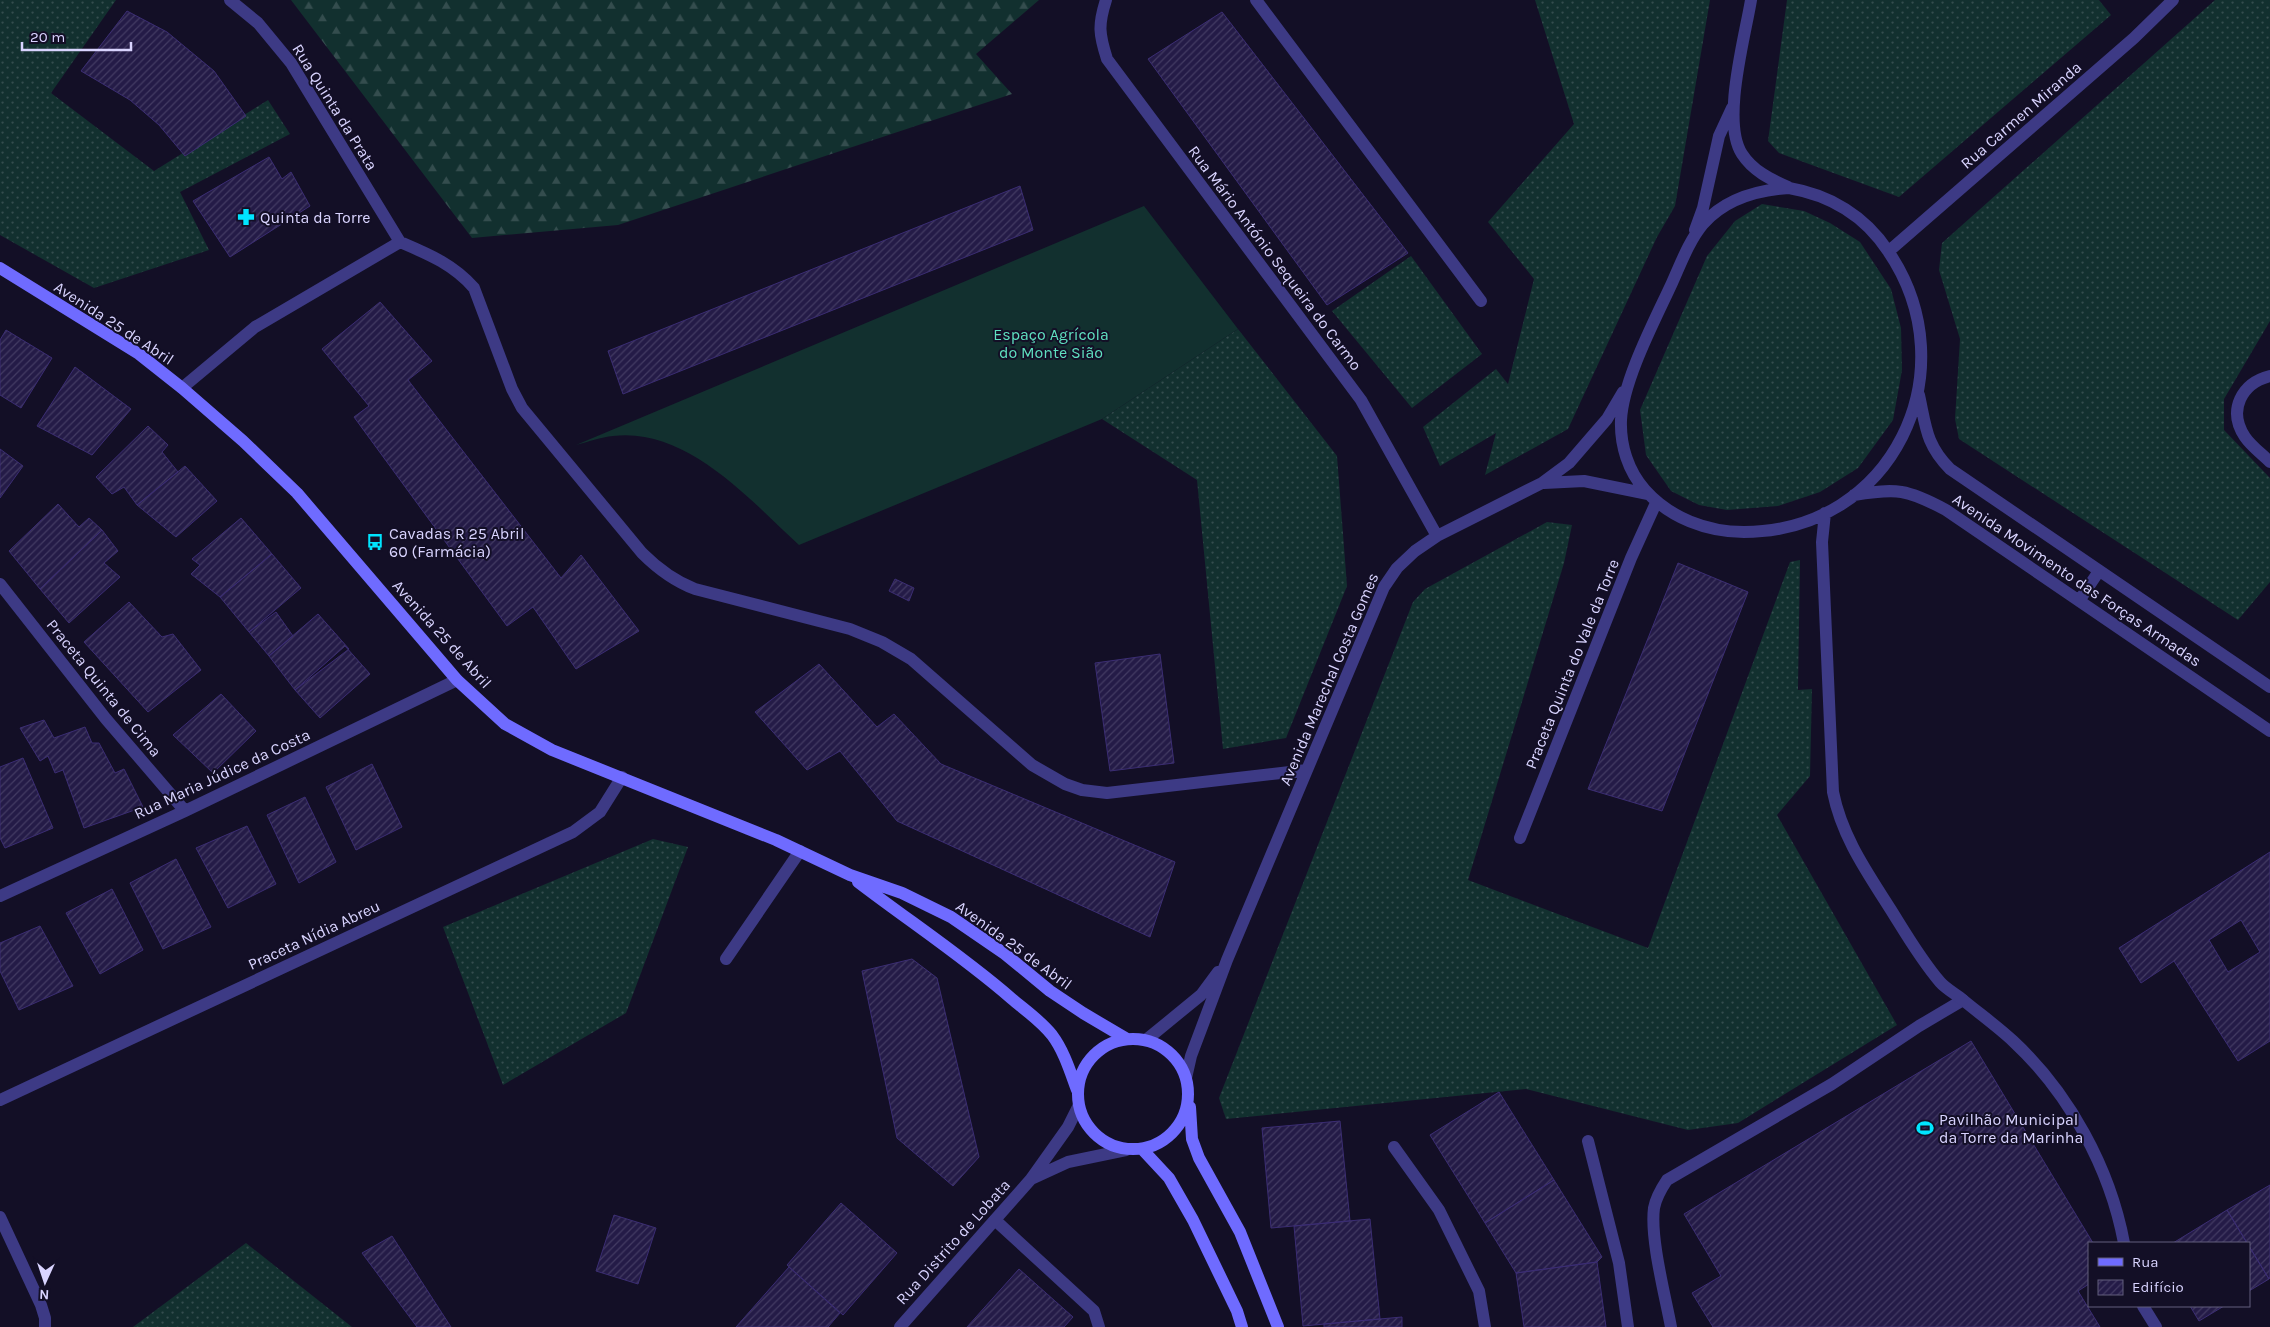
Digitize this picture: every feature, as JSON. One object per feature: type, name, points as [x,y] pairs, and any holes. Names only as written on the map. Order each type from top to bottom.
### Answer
[{"type":"main road","name":"Avenida 25 de Abril","points":[[0,268],[139,354],[182,388],[243,441],[297,493],[457,680],[505,724],[552,750],[800,851],[850,876],[902,893],[951,917],[1005,954],[1050,991],[1127,1039]]},
{"type":"main road","name":"Avenida 25 de Abril","points":[[850,876],[917,928],[978,969],[1052,1035],[1065,1058],[1077,1090]]},
{"type":"main road","points":[[1189,1096],[1186,1112],[1175,1131],[1156,1145],[1142,1149],[1126,1150],[1110,1145],[1096,1136],[1085,1123],[1078,1107],[1077,1090],[1082,1072],[1092,1056],[1108,1044],[1127,1039],[1146,1040],[1163,1047],[1177,1060],[1186,1078],[1189,1096],[1192,1139],[1199,1158],[1240,1232],[1278,1327]]},
{"type":"main road","points":[[1142,1149],[1169,1178],[1193,1220],[1237,1311],[1242,1327]]},
{"type":"street","name":"Rua Quinta da Prata","points":[[230,0],[258,23],[291,62],[400,242]]},
{"type":"street","name":"Rua Mário António Sequeira do Carmo","points":[[1106,0],[1099,22],[1100,38],[1107,59],[1362,400],[1437,536]]},
{"type":"street","points":[[1256,0],[1481,301]]},
{"type":"street","points":[[1733,106],[1719,136],[1702,208],[1690,244],[1629,382],[1622,419],[1622,441],[1627,460],[1636,480],[1652,498],[1678,516],[1701,526],[1737,532],[1760,532],[1785,528],[1811,520],[1854,495],[1870,481],[1893,452],[1912,416],[1919,392],[1922,354],[1919,321],[1905,279],[1889,251],[1870,228],[1843,206],[1826,197],[1789,188],[1769,179],[1754,168],[1742,154],[1734,138],[1733,106],[1751,0]]},
{"type":"street","name":"Rua Carmen Miranda","points":[[1889,251],[2134,38],[2173,0]]},
{"type":"street","points":[[1690,244],[1702,225],[1730,203],[1755,192],[1789,188]]},
{"type":"street","points":[[182,388],[255,326],[400,242],[439,258],[462,275],[474,288],[512,389],[522,408],[642,553],[661,571],[678,582],[695,589],[850,629],[882,642],[911,659],[1032,765],[1050,777],[1082,790],[1107,793],[1131,791],[1307,770]]},
{"type":"street","points":[[2270,376],[2258,379],[2241,394],[2237,415],[2245,437],[2270,462]]},
{"type":"street","name":"Avenida Marechal Costa Gomes","points":[[1186,1078],[1191,1056],[1227,960],[1384,587],[1396,568],[1415,551],[1437,536],[1542,483],[1569,463],[1607,419],[1629,382]]},
{"type":"street","name":"Avenida Movimento das Forças Armadas","points":[[1919,392],[1929,442],[1938,457],[1950,469],[2270,687]]},
{"type":"street","name":"Avenida Marechal Costa Gomes","points":[[1542,483],[1559,480],[1607,484],[1652,498]]},
{"type":"street","name":"Avenida Movimento das Forças Armadas","points":[[1854,495],[1888,489],[1924,498],[1946,510],[2270,731]]},
{"type":"street","name":"Praceta Quinta do Vale da Torre","points":[[1520,838],[1631,558],[1652,498]]},
{"type":"street","points":[[1825,513],[1822,542],[1833,792],[1838,816],[1850,844],[1916,950],[1941,983],[2013,1041],[2041,1070],[2068,1107],[2094,1153],[2112,1192],[2124,1242]]},
{"type":"street","points":[[2079,600],[2099,571]]},
{"type":"street","name":"Praceta Quinta de Cima","points":[[0,584],[106,719],[185,811]]},
{"type":"street","name":"Rua Maria Júdice da Costa","points":[[0,896],[185,811],[457,680]]},
{"type":"street","name":"Praceta Nídia Abreu","points":[[0,1100],[573,832],[600,812],[622,777]]},
{"type":"street","points":[[726,959],[800,851]]},
{"type":"street","name":"Avenida Marechal Costa Gomes","points":[[1146,1040],[1201,995],[1227,960]]},
{"type":"street","points":[[1671,1327],[1654,1230],[1654,1208],[1658,1193],[1667,1180],[1832,1084],[1919,1026],[1963,1000]]},
{"type":"street","name":"Rua Distrito de Lobata","points":[[900,1327],[1031,1179],[1068,1127],[1078,1107]]},
{"type":"street","points":[[1588,1141],[1619,1263],[1628,1327]]},
{"type":"street","points":[[1394,1147],[1439,1210],[1479,1291],[1485,1327]]},
{"type":"street","name":"Rua Distrito de Lobata","points":[[1031,1179],[1068,1162],[1126,1150]]},
{"type":"street","points":[[0,1217],[41,1305],[45,1318],[45,1327]]},
{"type":"street","points":[[995,1220],[1094,1311],[1099,1327]]},
{"type":"street","points":[[2144,1307],[2156,1327]]},
{"type":"green space","points":[[0,0],[116,0],[51,93],[154,171],[268,100],[290,134],[180,192],[209,250],[94,288],[0,235]]},
{"type":"green space","points":[[291,0],[1039,0],[976,54],[1012,94],[618,225],[472,238]]},
{"type":"green space","points":[[1535,0],[1710,0],[1675,206],[1657,237],[1568,429],[1485,475],[1496,433],[1440,466],[1423,427],[1496,369],[1508,384],[1534,279],[1488,222],[1574,124]]},
{"type":"green space","points":[[1787,0],[2099,0],[2111,15],[1899,197],[1779,153],[1768,141]]},
{"type":"green space","points":[[2215,0],[2270,0],[2270,321],[2224,399],[2224,430],[2270,478],[2270,582],[2238,620],[1959,439],[1955,419],[1960,339],[1939,270],[1942,243]]},
{"type":"green space","points":[[1762,204],[1804,211],[1830,223],[1860,242],[1891,289],[1901,328],[1902,370],[1893,420],[1858,468],[1820,492],[1778,506],[1727,510],[1699,505],[1671,491],[1646,455],[1640,410],[1707,256],[1735,221]]},
{"type":"green space","name":"Espaço Agrícola do Monte Sião","points":[[1144,206],[1238,329],[1102,419],[799,545],[738,488],[715,470],[691,455],[666,443],[640,436],[613,436],[576,445]]},
{"type":"green space","points":[[1411,256],[1482,354],[1412,408],[1332,311]]},
{"type":"green space","points":[[1238,329],[1337,456],[1347,586],[1286,738],[1223,749],[1197,480],[1102,419]]},
{"type":"green space","points":[[1547,522],[1572,525],[1564,563],[1468,880],[1648,948],[1790,562],[1800,560],[1798,690],[1812,689],[1810,776],[1777,815],[1897,1025],[1738,1123],[1688,1130],[1526,1089],[1226,1119],[1219,1098],[1413,602],[1425,589]]},
{"type":"green space","points":[[653,839],[688,847],[626,1013],[503,1085],[443,927]]},
{"type":"green space","points":[[246,1243],[352,1327],[133,1327]]},
{"type":"building","points":[[127,11],[167,32],[214,71],[246,116],[185,156],[159,125],[130,100],[81,71]]},
{"type":"building","points":[[1222,12],[1408,253],[1327,305],[1148,59]]},
{"type":"building","points":[[269,157],[282,179],[291,172],[310,206],[230,257],[193,201]]},
{"type":"building","points":[[1020,186],[1033,230],[623,394],[608,351]]},
{"type":"building","points":[[380,302],[432,361],[408,380],[561,578],[581,555],[639,631],[576,669],[533,607],[507,626],[354,417],[369,406],[322,349]]},
{"type":"building","points":[[6,330],[52,358],[21,408],[0,395],[0,340]]},
{"type":"building","points":[[75,367],[131,409],[92,455],[37,426]]},
{"type":"building","points":[[148,426],[168,445],[162,452],[178,472],[137,505],[124,487],[112,494],[96,477]]},
{"type":"building","points":[[0,449],[23,466],[0,498]]},
{"type":"building","points":[[185,466],[217,501],[176,537],[137,505]]},
{"type":"building","points":[[58,504],[79,527],[89,518],[102,530],[40,589],[9,551]]},
{"type":"building","points":[[241,518],[272,554],[220,597],[191,574],[200,565],[192,559]]},
{"type":"building","points":[[102,530],[118,551],[104,563],[120,577],[69,623],[40,589]]},
{"type":"building","points":[[272,554],[301,588],[249,632],[220,597]]},
{"type":"building","points":[[1678,563],[1748,592],[1662,811],[1588,789]]},
{"type":"building","points":[[895,579],[914,588],[909,601],[889,591]]},
{"type":"building","points":[[129,602],[162,637],[173,634],[201,670],[148,712],[84,642]]},
{"type":"building","points":[[276,612],[293,636],[269,656],[249,632]]},
{"type":"building","points":[[318,614],[349,649],[295,690],[269,656]]},
{"type":"building","points":[[345,646],[370,674],[320,718],[295,690]]},
{"type":"building","points":[[1160,654],[1174,763],[1110,771],[1095,663]]},
{"type":"building","points":[[819,664],[877,727],[894,714],[941,764],[1175,862],[1150,937],[897,821],[840,751],[807,770],[755,712]]},
{"type":"building","points":[[221,694],[256,731],[213,773],[173,735]]},
{"type":"building","points":[[44,720],[54,738],[85,727],[92,743],[99,743],[115,773],[124,769],[143,807],[84,828],[63,770],[55,773],[48,756],[40,761],[20,728]]},
{"type":"building","points":[[23,758],[53,828],[5,848],[0,838],[0,767]]},
{"type":"building","points":[[372,764],[402,827],[356,850],[326,787]]},
{"type":"building","points":[[305,797],[336,862],[299,883],[267,815]]},
{"type":"building","points":[[247,826],[276,884],[228,908],[196,848]]},
{"type":"building","points":[[2270,852],[2270,1041],[2238,1061],[2174,961],[2141,983],[2119,948]],"holes":[[[2241,920],[2260,952],[2228,972],[2209,940]]]},
{"type":"building","points":[[176,859],[211,927],[163,949],[130,883]]},
{"type":"building","points":[[112,889],[143,950],[100,974],[66,913]]},
{"type":"building","points":[[40,926],[73,986],[19,1010],[0,971],[0,943]]},
{"type":"building","points":[[912,959],[937,978],[979,1157],[953,1186],[897,1138],[862,971]]},
{"type":"building","name":"Pavilhão Municipal da Torre da Marinha","points":[[1971,1041],[2092,1242],[2088,1242],[2088,1285],[2078,1291],[2100,1327],[1713,1327],[1692,1293],[1721,1276],[1684,1214]]},
{"type":"building","points":[[1499,1092],[1554,1180],[1485,1223],[1430,1135]]},
{"type":"building","points":[[1340,1121],[1350,1221],[1271,1228],[1262,1128]]},
{"type":"building","points":[[1554,1180],[1602,1257],[1597,1262],[1516,1273],[1485,1223]]},
{"type":"building","points":[[2270,1185],[2269,1279],[2250,1248],[2250,1242],[2246,1242],[2227,1210]]},
{"type":"building","points":[[841,1203],[897,1253],[843,1315],[787,1265]]},
{"type":"building","points":[[2227,1210],[2246,1242],[2175,1242]]},
{"type":"building","points":[[614,1215],[656,1228],[638,1284],[596,1271]]},
{"type":"building","points":[[1370,1219],[1380,1319],[1303,1326],[1294,1226]]},
{"type":"building","points":[[392,1236],[451,1327],[417,1327],[362,1253]]},
{"type":"building","points":[[2250,1248],[2269,1279],[2250,1290]]},
{"type":"building","points":[[1597,1262],[1606,1327],[1524,1327],[1516,1273]]},
{"type":"building","points":[[789,1267],[840,1313],[828,1327],[736,1327]]},
{"type":"building","points":[[1019,1269],[1073,1317],[1064,1327],[967,1327]]},
{"type":"building","points":[[2191,1307],[2222,1307],[2199,1321]]},
{"type":"building","points":[[1402,1317],[1402,1327],[1324,1327],[1324,1324]]},
{"type":"place","name":"Quinta da Torre","points":[[246,217]]},
{"type":"place","name":"Cavadas R 25 Abril 60 (Farmácia)","points":[[375,542]]},
{"type":"place","name":"Pavilhão Municipal da Torre da Marinha","points":[[1925,1128]]}]
